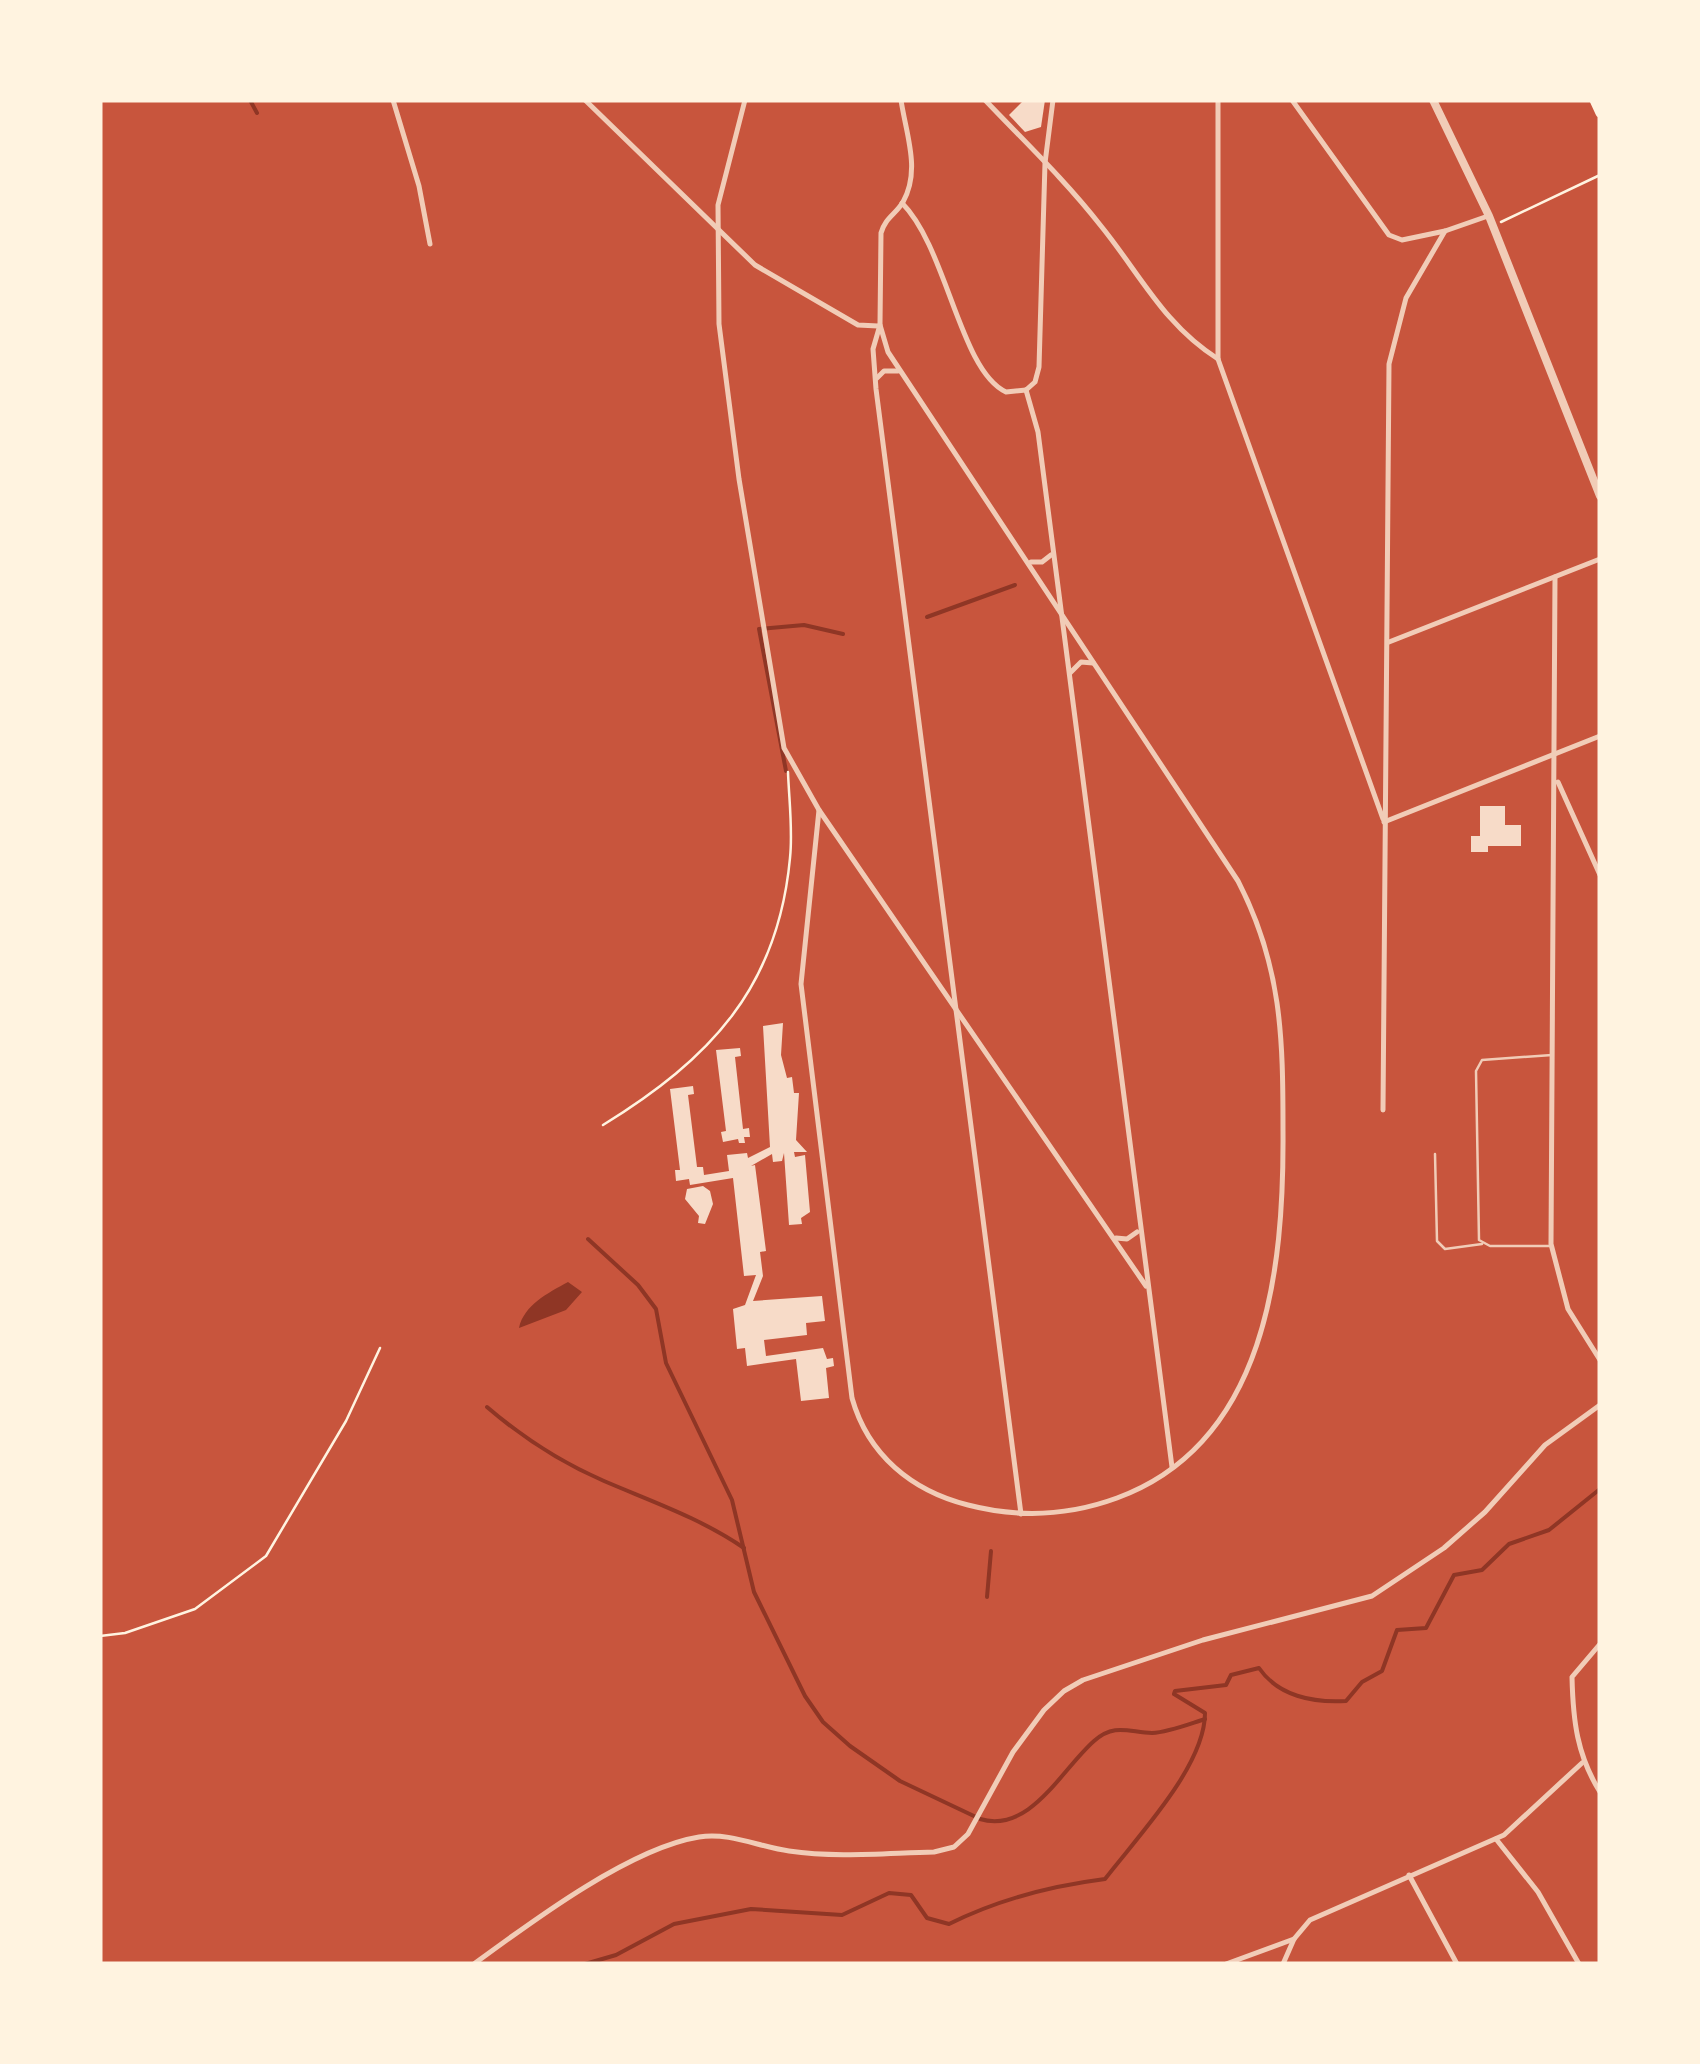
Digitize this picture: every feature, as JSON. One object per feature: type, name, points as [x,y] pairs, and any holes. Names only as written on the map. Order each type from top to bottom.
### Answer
[{"type":"main road","points":[[1594,100],[1600,113]]},
{"type":"street","points":[[394,100],[419,186],[430,244]]},
{"type":"street","points":[[586,100],[717,233],[755,265],[858,325],[880,325]]},
{"type":"street","points":[[745,100],[722,185],[717,233],[719,324],[739,479],[788,761],[1146,1286]]},
{"type":"street","points":[[900,100],[913,171],[902,203],[886,219],[881,234],[880,325],[874,349],[876,381],[1021,1514]]},
{"type":"street","points":[[985,100],[1100,223],[1157,307],[1180,332],[1218,359]]},
{"type":"street","points":[[902,203],[931,241],[985,376],[1006,392],[1026,390],[1035,382],[1039,367],[1045,163],[1053,100]]},
{"type":"street","points":[[1218,100],[1218,359],[1384,822]]},
{"type":"street","points":[[1292,100],[1389,235],[1402,240],[1488,216]]},
{"type":"street","points":[[1433,100],[1488,216],[1600,496]]},
{"type":"street","points":[[1383,1110],[1389,364],[1406,298],[1445,231]]},
{"type":"street","points":[[819,810],[801,984],[855,1410],[880,1454],[920,1487],[962,1504],[1021,1514],[1061,1512],[1100,1504],[1139,1489],[1172,1468],[1228,1407],[1254,1354],[1272,1292],[1284,1212],[1281,1007],[1266,943],[1238,881],[901,373],[888,352],[880,325]]},
{"type":"street","points":[[876,381],[890,369],[901,373]]},
{"type":"street","points":[[1026,390],[1038,432],[1172,1468]]},
{"type":"street","points":[[1028,560],[1039,564],[1052,553]]},
{"type":"street","points":[[1388,642],[1600,558]]},
{"type":"street","points":[[1555,577],[1551,756],[1556,778],[1600,875]]},
{"type":"street","points":[[1068,676],[1081,662],[1098,667]]},
{"type":"street","points":[[1384,822],[1600,736]]},
{"type":"street","points":[[1556,778],[1552,1246],[1568,1308],[1600,1360]]},
{"type":"street","points":[[1114,1238],[1128,1239],[1139,1230]]},
{"type":"street","points":[[474,1964],[559,1904],[677,1842],[702,1836],[736,1838],[790,1851],[934,1852],[954,1846],[968,1834],[1013,1752],[1044,1710],[1064,1691],[1083,1680],[1204,1640],[1372,1596],[1444,1548],[1485,1512],[1545,1446],[1600,1405]]},
{"type":"street","points":[[1600,1644],[1572,1678],[1582,1764],[1600,1792]]},
{"type":"street","points":[[1283,1964],[1294,1939],[1310,1920],[1496,1839],[1582,1764]]},
{"type":"street","points":[[1496,1839],[1538,1892],[1578,1964]]},
{"type":"street","points":[[1410,1874],[1457,1964]]},
{"type":"street","points":[[1226,1964],[1294,1939]]},
{"type":"lane","points":[[1483,1244],[1476,1233],[1478,1064],[1492,1056],[1554,1056]]},
{"type":"lane","points":[[1435,1154],[1437,1240],[1445,1249],[1483,1244],[1552,1246]]},
{"type":"path","points":[[1500,223],[1600,175]]},
{"type":"path","points":[[603,1125],[678,1075],[738,1012],[773,941],[790,857],[788,761]]},
{"type":"path","points":[[100,1636],[125,1634],[195,1610],[266,1556],[346,1422],[380,1348]]},
{"type":"shaded area","points":[[568,1282],[582,1292],[566,1310],[519,1328],[531,1306]]},
{"type":"building","points":[[1024,100],[1045,100],[1041,127],[1025,132],[1009,115]]},
{"type":"building","points":[[1480,806],[1505,806],[1505,825],[1521,825],[1521,846],[1488,846],[1488,852],[1471,852],[1471,836],[1480,836]]},
{"type":"building","points":[[783,1023],[781,1055],[787,1078],[792,1077],[794,1093],[799,1093],[796,1140],[807,1152],[794,1152],[795,1157],[805,1155],[810,1212],[801,1218],[802,1224],[789,1225],[784,1153],[782,1161],[773,1162],[772,1154],[751,1166],[755,1165],[766,1251],[760,1252],[763,1276],[753,1301],[822,1296],[825,1321],[806,1323],[807,1335],[764,1340],[766,1356],[823,1348],[827,1359],[833,1358],[834,1366],[826,1368],[829,1398],[801,1401],[796,1359],[747,1366],[745,1348],[737,1349],[733,1309],[745,1305],[756,1275],[744,1276],[733,1178],[690,1185],[689,1179],[676,1181],[675,1170],[680,1170],[670,1089],[693,1086],[694,1094],[688,1095],[697,1167],[703,1167],[704,1175],[729,1171],[727,1155],[747,1153],[748,1158],[770,1147],[763,1026]]},
{"type":"building","points":[[740,1048],[741,1056],[735,1057],[743,1129],[749,1128],[750,1137],[744,1137],[745,1143],[738,1139],[723,1142],[721,1132],[726,1131],[716,1050]]},
{"type":"building","points":[[703,1186],[710,1191],[713,1204],[705,1224],[698,1223],[699,1216],[685,1199],[687,1189]]},
{"type":"waterway","points":[[250,100],[257,113]]},
{"type":"waterway","points":[[927,617],[1015,585]]},
{"type":"waterway","points":[[786,771],[759,629],[804,625],[843,634]]},
{"type":"waterway","points":[[588,1239],[638,1285],[656,1309],[666,1363],[732,1500],[754,1592],[805,1696],[823,1722],[850,1746],[900,1781],[976,1817]]},
{"type":"waterway","points":[[487,1407],[528,1439],[573,1466],[693,1519],[744,1548]]},
{"type":"waterway","points":[[585,1964],[616,1955],[674,1924],[751,1909],[842,1915],[889,1893],[911,1895],[927,1918],[949,1924],[1025,1895],[1105,1879],[1167,1800],[1202,1734],[1205,1713],[1174,1694],[1175,1691],[1226,1685],[1231,1675],[1259,1668],[1276,1685],[1297,1696],[1346,1701],[1362,1682],[1382,1671],[1397,1630],[1426,1628],[1454,1575],[1482,1570],[1509,1544],[1549,1530],[1600,1489]]},
{"type":"waterway","points":[[987,1597],[991,1551]]},
{"type":"waterway","points":[[980,1819],[998,1821],[1029,1809],[1102,1735],[1123,1730],[1159,1732],[1205,1719]]}]
